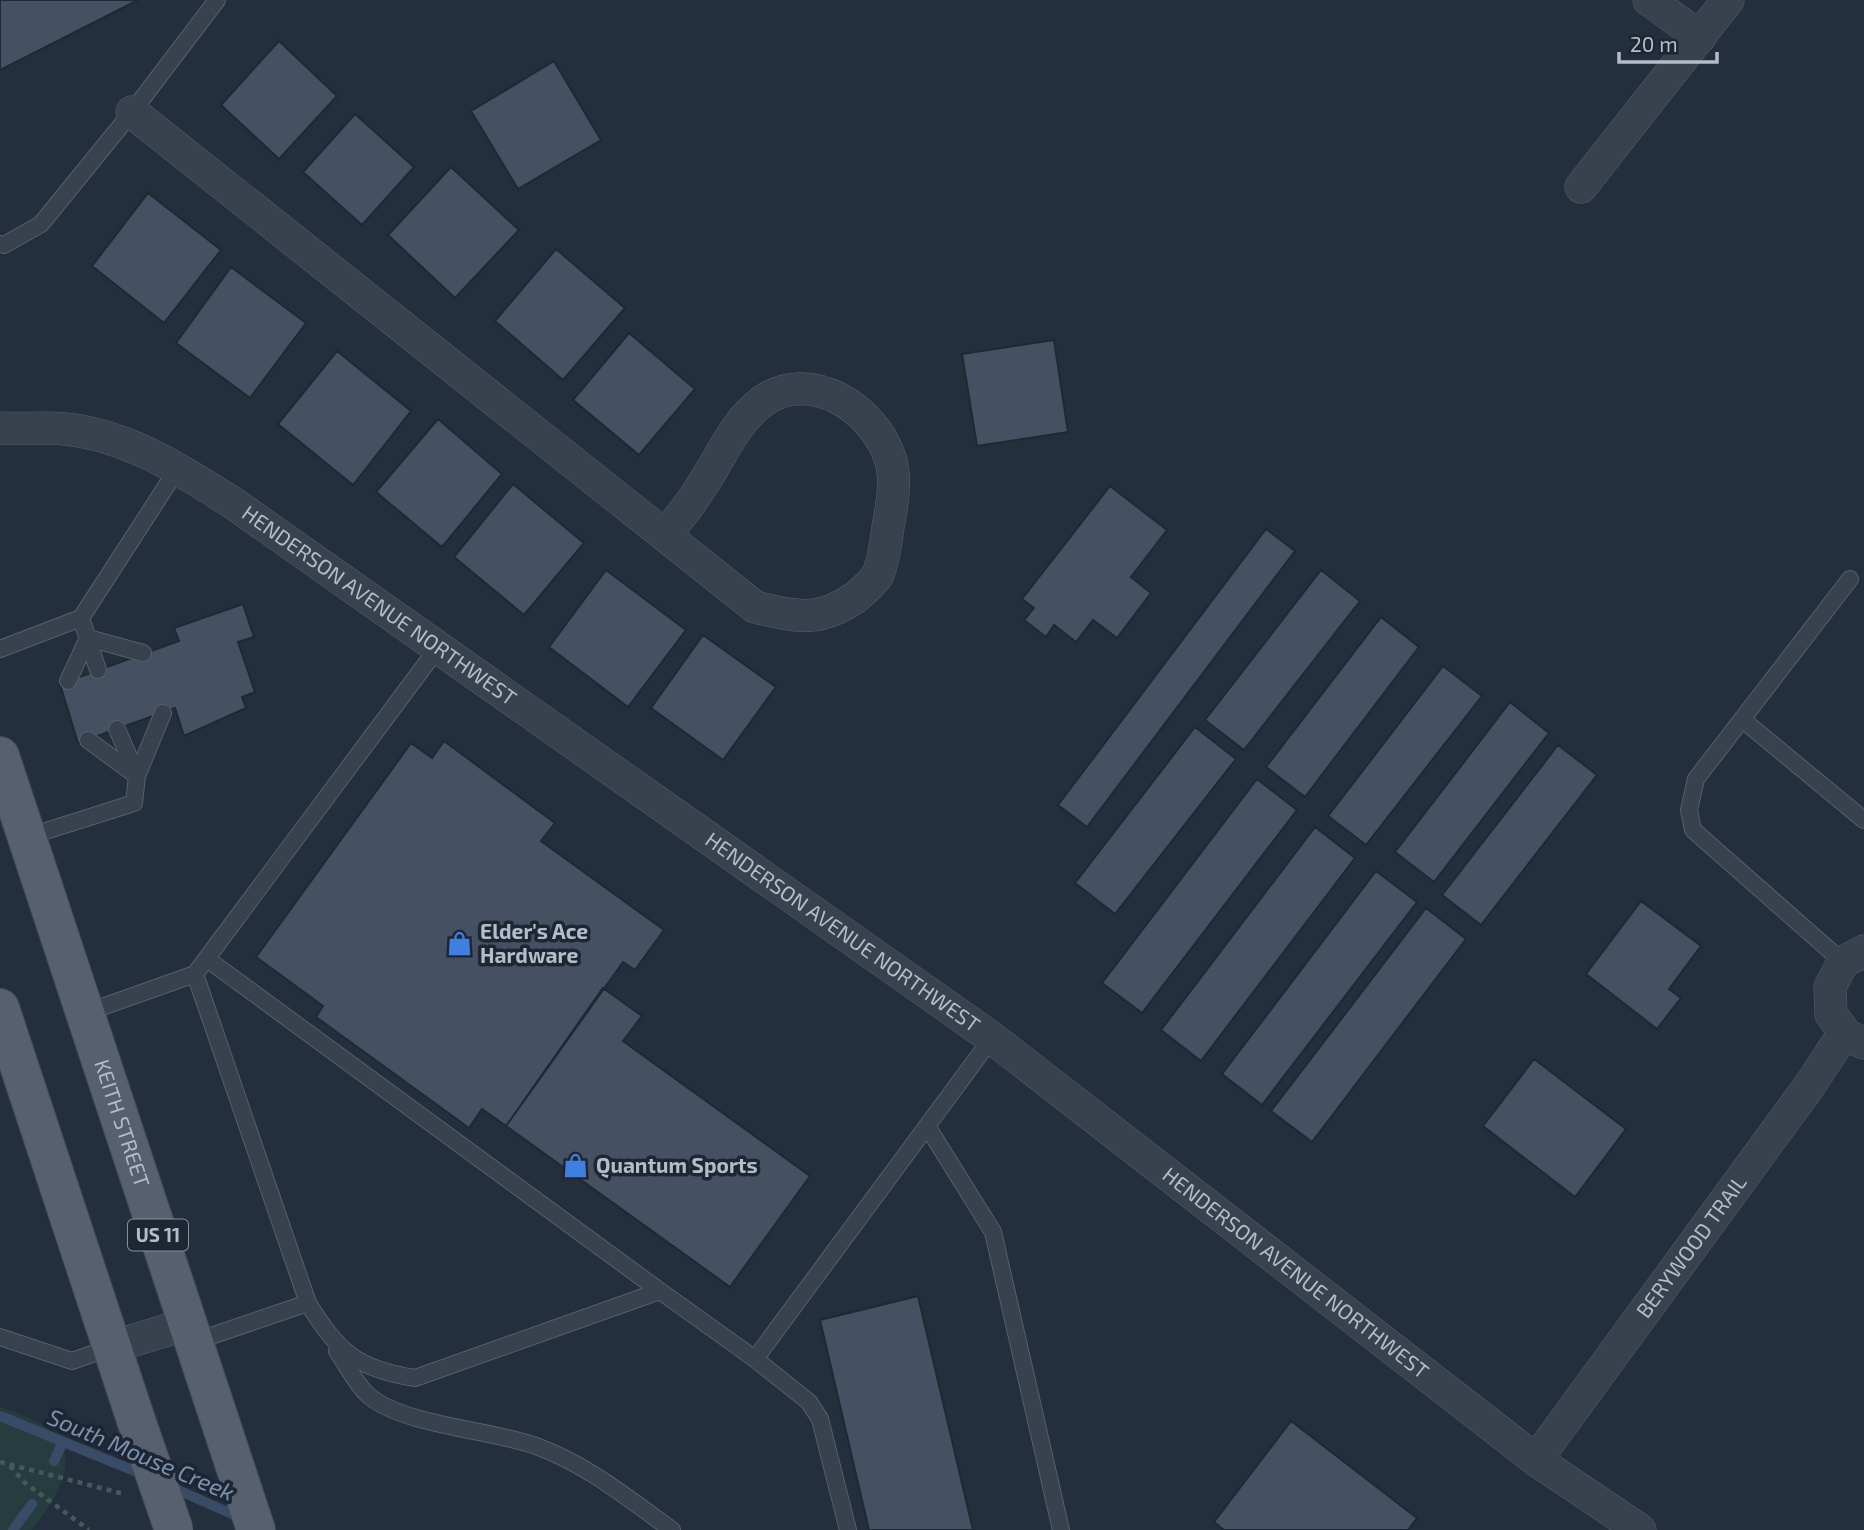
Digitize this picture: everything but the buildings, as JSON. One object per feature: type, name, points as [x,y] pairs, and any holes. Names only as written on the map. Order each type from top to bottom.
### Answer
[{"type":"main road","name":"KEITH STREET","points":[[0,756],[256,1530]]},
{"type":"main road","points":[[0,1008],[174,1530]]},
{"type":"street","points":[[1649,0],[1700,37]]},
{"type":"street","points":[[1581,187],[1728,0]]},
{"type":"street","points":[[132,113],[666,534],[697,564],[755,607],[796,617],[824,615],[863,592],[877,575],[892,500],[891,459],[873,427],[850,403],[829,394],[807,390],[764,400],[724,446],[702,486],[666,534]]},
{"type":"street","name":"HENDERSON AVENUE NORTHWEST","points":[[0,428],[66,429],[115,439],[178,468],[233,503],[992,1038],[1536,1460],[1640,1530]]},
{"type":"street","points":[[1854,957],[1830,986],[1831,1014],[1854,1038]]},
{"type":"street","name":"BERYWOOD TRAIL","points":[[1536,1460],[1810,1085],[1854,1038]]},
{"type":"street","points":[[112,1347],[190,1333]]},
{"type":"lane","points":[[0,244],[5,245],[41,224],[132,113],[217,0]]},
{"type":"lane","points":[[0,649],[81,618],[178,468]]},
{"type":"lane","points":[[1850,579],[1696,779],[1689,810],[1693,830],[1854,957]]},
{"type":"lane","points":[[81,618],[98,670]]},
{"type":"lane","points":[[89,638],[143,653]]},
{"type":"lane","points":[[68,681],[89,638]]},
{"type":"lane","points":[[85,1013],[195,974],[437,649]]},
{"type":"lane","points":[[27,836],[134,803],[137,776],[163,713]]},
{"type":"lane","points":[[1744,720],[1864,820]]},
{"type":"lane","points":[[117,729],[137,776]]},
{"type":"lane","points":[[88,740],[137,776]]},
{"type":"lane","points":[[207,959],[755,1359],[809,1402],[820,1419],[848,1530]]},
{"type":"lane","points":[[195,974],[308,1303],[361,1388],[380,1403],[412,1415],[534,1445],[566,1458],[672,1530]]},
{"type":"lane","points":[[755,1359],[992,1038]]},
{"type":"lane","points":[[927,1126],[993,1232],[1061,1530]]},
{"type":"lane","points":[[331,1340],[376,1370],[415,1378],[660,1291]]},
{"type":"lane","points":[[190,1333],[308,1303]]},
{"type":"lane","points":[[0,1338],[72,1361],[112,1347]]},
{"type":"path","points":[[0,1462],[75,1479],[135,1499]]},
{"type":"path","points":[[10,1466],[24,1482],[89,1530]]},
{"type":"green space","points":[[0,1407],[32,1419],[50,1430],[60,1441],[65,1454],[62,1481],[31,1530],[0,1530]]},
{"type":"waterway","name":"South Mouse Creek","points":[[0,1416],[142,1474]]},
{"type":"waterway","points":[[54,1461],[62,1444]]},
{"type":"waterway","name":"South Mouse Creek","points":[[169,1486],[241,1518]]},
{"type":"waterway","points":[[13,1530],[32,1504]]},
{"type":"place","name":"Elder's Ace Hardware","points":[[460,944]]},
{"type":"place","name":"Quantum Sports","points":[[576,1166]]}]
